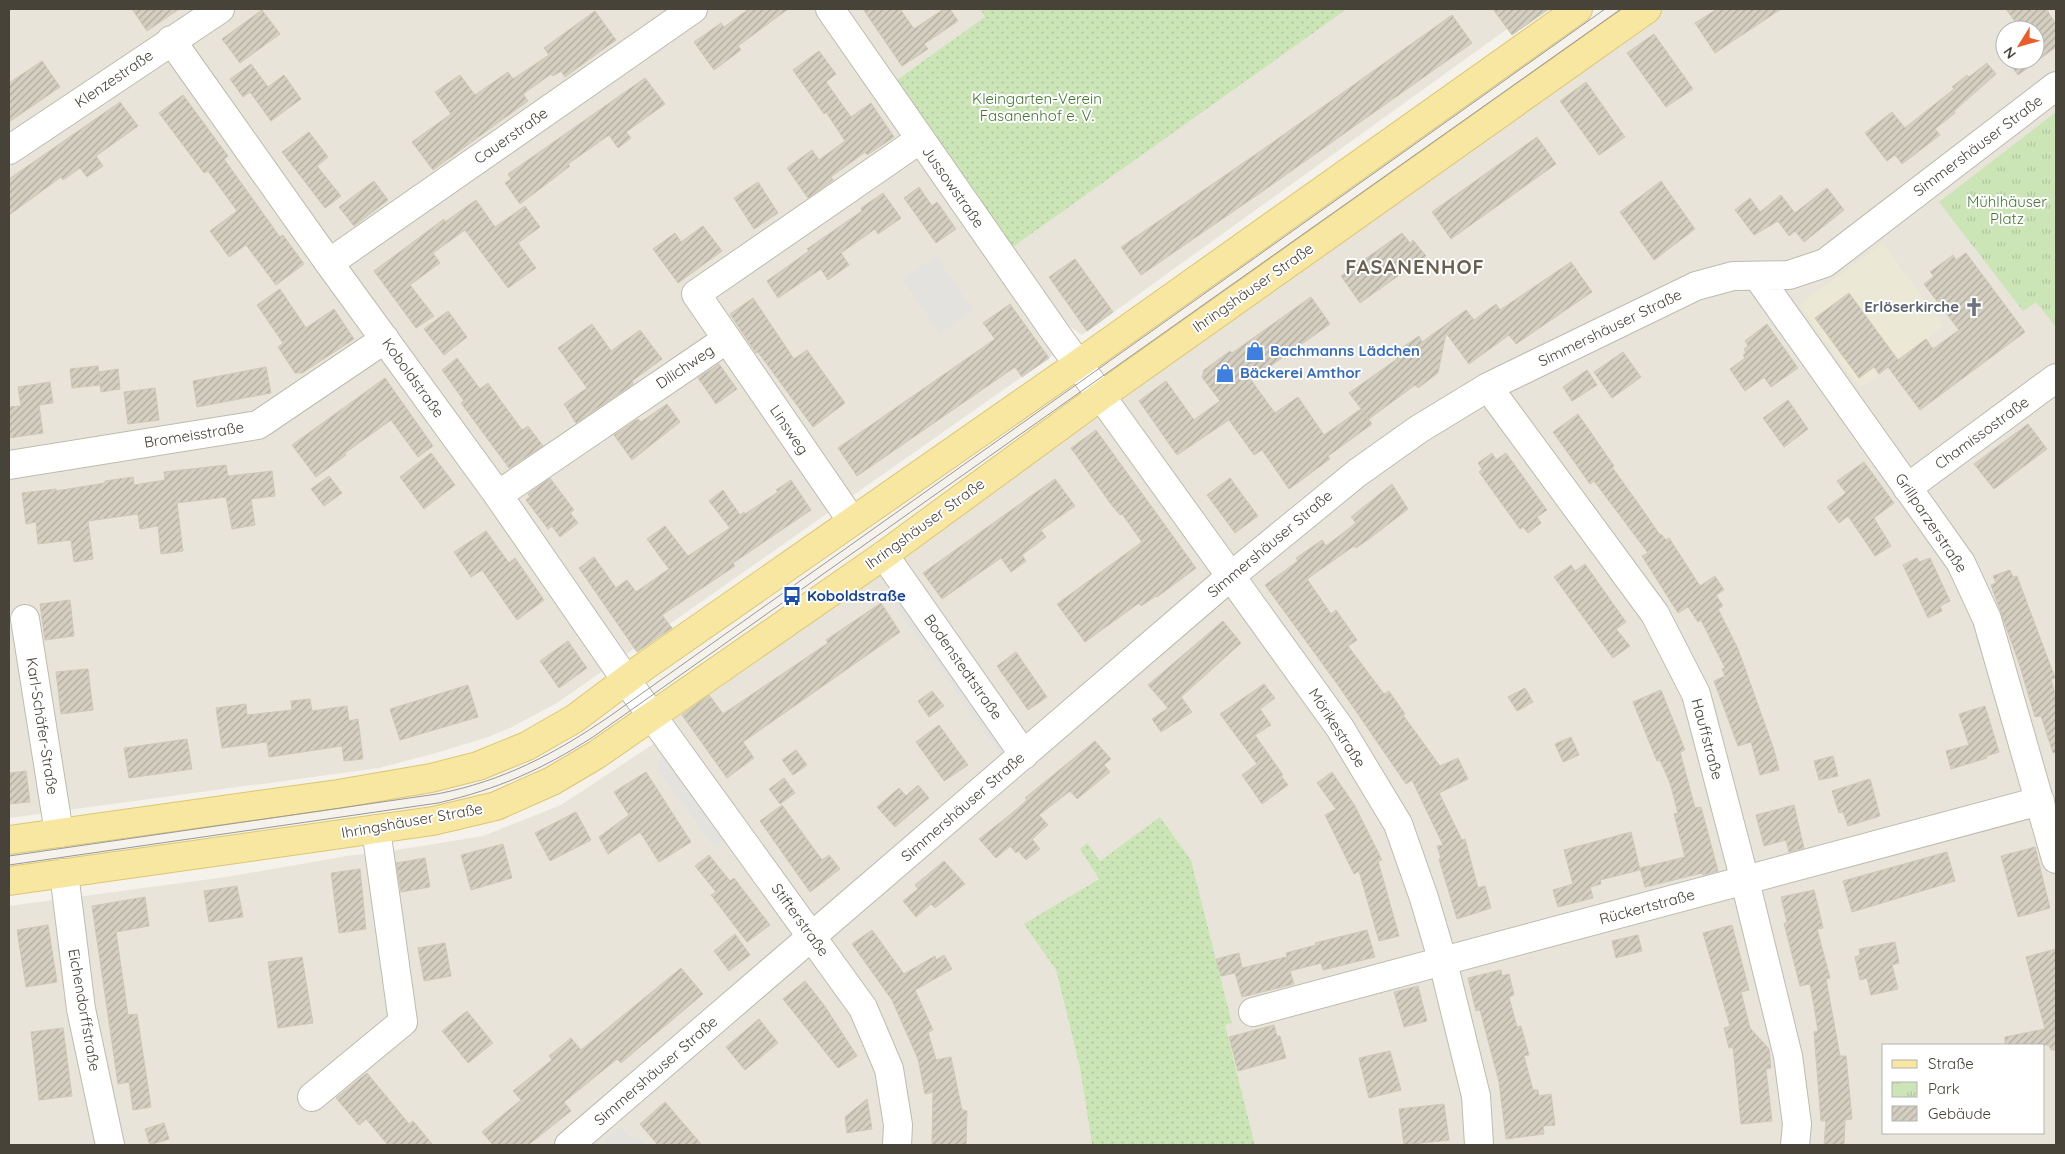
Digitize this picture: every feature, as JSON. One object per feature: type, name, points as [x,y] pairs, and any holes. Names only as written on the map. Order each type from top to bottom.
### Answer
[{"type":"main road","points":[[9,840],[338,794],[432,778],[478,766],[527,746],[574,719],[626,680],[1078,364],[1578,9]]},
{"type":"main road","name":"Ihringshäuser Straße","points":[[9,881],[433,821],[496,806],[552,781],[596,755],[652,717],[884,555],[1101,396],[1647,9]]},
{"type":"street","name":"Cauerstraße","points":[[329,263],[693,9]]},
{"type":"street","name":"Jussowstraße","points":[[830,9],[1078,364]]},
{"type":"street","name":"Klenzestraße","points":[[9,150],[217,10]]},
{"type":"street","name":"Koboldstraße","points":[[171,40],[329,263],[498,495],[652,717]]},
{"type":"street","name":"Simmershäuser Straße","points":[[570,1145],[1231,576],[1357,473],[1419,429],[1488,387],[1696,286],[1733,276],[1789,275],[1825,263],[2056,86]]},
{"type":"street","name":"Dilichweg","points":[[498,495],[727,339],[696,294],[920,140]]},
{"type":"street","name":"Grillparzerstraße","points":[[1758,277],[1961,562],[1986,619],[2046,805],[2056,859]]},
{"type":"street","name":"Bromeisstraße","points":[[9,465],[258,425],[385,339]]},
{"type":"street","name":"Linsweg","points":[[727,339],[852,521]]},
{"type":"street","name":"Mörikestraße","points":[[1078,364],[1340,728],[1398,824],[1424,898],[1476,1096],[1479,1145]]},
{"type":"street","name":"Chamissostraße","points":[[1907,488],[2056,378]]},
{"type":"street","name":"Hauffstraße","points":[[1488,387],[1655,614],[1696,694],[1788,1056],[1798,1124],[1795,1145]]},
{"type":"street","name":"Bodenstedtstraße","points":[[884,555],[1024,755]]},
{"type":"street","name":"Karl-Schäfer-Straße","points":[[25,619],[59,833]]},
{"type":"street","name":"Stifterstraße","points":[[652,717],[863,1008],[889,1069],[898,1125],[897,1145]]},
{"type":"street","name":"Rückertstraße","points":[[1253,1012],[1745,881],[2046,805]]},
{"type":"street","points":[[312,1097],[403,1022],[376,829]]},
{"type":"street","name":"Eichendorffstraße","points":[[64,873],[81,1010],[110,1145]]},
{"type":"shaded area","points":[[9,9],[980,9],[986,17],[873,96],[1054,351],[1053,355],[557,703],[510,728],[436,753],[379,768],[9,818]]},
{"type":"shaded area","points":[[1347,9],[1535,9],[1082,335],[1070,327],[1013,247]]},
{"type":"shaded area","points":[[1662,9],[2056,9],[2056,1145],[1255,1145],[1225,1025],[1232,1023],[1191,860],[1160,817],[1100,861],[1080,849],[1099,879],[1025,924],[1056,970],[1080,1068],[1092,1145],[910,1145],[803,902],[673,719]]},
{"type":"shaded area","points":[[1883,243],[1944,326],[1860,388],[1799,305]]},
{"type":"shaded area","points":[[936,256],[973,310],[940,334],[902,279]]},
{"type":"shaded area","points":[[899,589],[1006,740],[1001,755],[894,606]]},
{"type":"shaded area","points":[[655,743],[849,1012],[876,1070],[885,1145],[9,1145],[9,906],[226,877],[347,856],[483,836],[561,805]]},
{"type":"shaded area","points":[[664,753],[726,838],[714,847],[657,768]]},
{"type":"shaded area","points":[[621,1126],[633,1140],[638,1136],[645,1145],[604,1145],[602,1143]]},
{"type":"green space","name":"Kleingarten-Verein Fasanenhof e. V.","points":[[980,9],[1347,9],[1013,247],[895,81],[985,17]]},
{"type":"green space","name":"Mühlhäuser Platz","points":[[2056,112],[2056,327],[2036,302],[2023,311],[1939,202]]},
{"type":"green space","points":[[1160,817],[1191,860],[1232,1023],[1225,1025],[1255,1145],[1092,1145],[1080,1068],[1056,970],[1024,924],[1099,879],[1080,849],[1087,843],[1100,861]]},
{"type":"building","points":[[132,9],[179,9],[147,31]]},
{"type":"building","points":[[749,9],[788,9],[738,46],[741,50],[714,70],[694,42],[721,23],[724,27]]},
{"type":"building","points":[[863,9],[900,9],[914,29],[944,9],[950,9],[958,21],[924,44],[928,49],[902,66]]},
{"type":"building","points":[[1493,9],[1549,9],[1512,35]]},
{"type":"building","points":[[1717,9],[1781,9],[1715,53],[1695,23]]},
{"type":"building","points":[[2006,9],[2046,9],[2056,24],[2056,47],[2045,55],[2045,20],[2014,20]]},
{"type":"building","points":[[262,10],[280,34],[240,63],[222,39]]},
{"type":"building","points":[[595,11],[616,40],[565,77],[561,71],[553,76],[551,74],[523,94],[528,101],[433,170],[412,142],[451,114],[435,92],[460,75],[475,95],[508,72],[513,79],[549,55],[544,48]]},
{"type":"building","points":[[1452,15],[1472,43],[1141,275],[1121,247]]},
{"type":"building","points":[[1654,34],[1693,89],[1666,107],[1627,53]]},
{"type":"building","points":[[819,51],[836,74],[826,82],[851,117],[871,103],[894,137],[867,155],[865,152],[831,177],[833,180],[808,198],[787,168],[812,150],[819,160],[845,141],[826,112],[824,114],[793,70]]},
{"type":"building","points":[[42,61],[60,87],[9,122],[9,83]]},
{"type":"building","points":[[1987,63],[1996,74],[1954,111],[1955,113],[1935,129],[1940,135],[1902,164],[1895,155],[1887,161],[1865,133],[1892,112],[1905,128],[1954,89],[1952,87],[1967,75],[1969,77]]},
{"type":"building","points":[[251,64],[268,87],[284,75],[301,99],[271,121],[250,92],[243,97],[230,79]]},
{"type":"building","points":[[2014,70],[2025,70],[2018,75]]},
{"type":"building","points":[[645,78],[665,104],[626,132],[631,138],[618,148],[609,135],[568,164],[570,166],[520,204],[505,183],[511,179],[508,174]]},
{"type":"building","points":[[1586,82],[1625,137],[1599,155],[1560,101]]},
{"type":"building","points":[[183,95],[228,156],[224,159],[280,237],[283,235],[304,264],[276,285],[246,245],[229,257],[210,231],[237,211],[208,171],[204,173],[159,113]]},
{"type":"building","points":[[120,102],[138,126],[96,156],[103,166],[87,177],[80,168],[63,180],[61,177],[9,215],[9,179]]},
{"type":"building","points":[[309,132],[328,157],[317,166],[341,196],[325,208],[282,152]]},
{"type":"building","points":[[1537,137],[1556,164],[1451,239],[1432,212]]},
{"type":"building","points":[[374,181],[388,200],[354,226],[339,207]]},
{"type":"building","points":[[1661,181],[1695,229],[1654,260],[1620,212]]},
{"type":"building","points":[[758,182],[778,213],[754,229],[734,198]]},
{"type":"building","points":[[919,187],[932,206],[937,202],[956,229],[936,243],[904,198]]},
{"type":"building","points":[[1827,188],[1844,210],[1804,242],[1795,231],[1789,236],[1778,221],[1754,235],[1735,210],[1750,198],[1760,212],[1781,195],[1795,213]]},
{"type":"building","points":[[883,193],[901,218],[878,234],[875,229],[841,253],[849,265],[828,280],[821,269],[778,298],[767,281],[809,251],[807,249],[862,211],[861,208]]},
{"type":"building","points":[[476,200],[495,227],[525,206],[540,227],[518,243],[536,268],[508,288],[465,230],[433,253],[440,263],[410,285],[434,316],[416,328],[374,271],[444,219],[445,222]]},
{"type":"building","points":[[703,226],[722,251],[678,283],[653,249],[675,233],[681,242]]},
{"type":"building","points":[[1402,233],[1410,243],[1413,240],[1426,256],[1360,303],[1341,276]]},
{"type":"building","points":[[1966,253],[2025,332],[1920,410],[1888,367],[1879,374],[1874,367],[1859,378],[1815,318],[1849,293],[1898,360],[1926,339],[1933,349],[1959,330],[1924,284],[1934,276],[1930,272],[1953,255],[1956,260]]},
{"type":"building","points":[[1075,259],[1113,312],[1087,331],[1049,277]]},
{"type":"building","points":[[1571,262],[1592,292],[1516,344],[1509,335],[1469,364],[1446,333],[1438,373],[1418,388],[1415,385],[1369,419],[1349,393],[1397,359],[1393,354],[1419,336],[1422,342],[1466,310],[1474,320],[1496,304],[1500,310]]},
{"type":"building","points":[[280,289],[306,328],[334,309],[354,339],[302,373],[295,373],[278,347],[283,343],[257,305]]},
{"type":"building","points":[[1311,297],[1330,324],[1251,380],[1275,413],[1298,397],[1324,435],[1361,409],[1372,424],[1328,456],[1330,459],[1289,489],[1262,450],[1254,455],[1229,420],[1177,455],[1139,401],[1166,381],[1194,420],[1220,401],[1202,377],[1204,370],[1230,351],[1232,353]]},
{"type":"building","points":[[753,298],[794,359],[807,350],[845,403],[813,427],[758,352],[756,353],[730,314]]},
{"type":"building","points":[[1010,304],[1049,358],[1022,377],[1015,367],[857,476],[838,448],[995,339],[983,323]]},
{"type":"building","points":[[448,311],[467,337],[444,355],[424,329]]},
{"type":"building","points":[[592,324],[611,351],[640,330],[662,359],[632,381],[633,384],[576,423],[564,404],[587,388],[558,348]]},
{"type":"building","points":[[1767,324],[1798,368],[1771,387],[1764,377],[1745,391],[1730,369],[1745,358],[1743,355],[1746,353],[1744,349],[1748,346],[1745,341]]},
{"type":"building","points":[[1623,352],[1641,377],[1612,398],[1594,372]]},
{"type":"building","points":[[457,358],[480,389],[488,383],[522,430],[528,426],[543,446],[509,468],[461,403],[464,401],[442,370]]},
{"type":"building","points":[[719,364],[737,389],[716,404],[698,378]]},
{"type":"building","points":[[98,366],[100,385],[72,388],[70,369]]},
{"type":"building","points":[[266,367],[271,393],[197,407],[193,381]]},
{"type":"building","points":[[118,369],[120,389],[101,392],[99,372]]},
{"type":"building","points":[[1587,370],[1597,385],[1572,401],[1563,387]]},
{"type":"building","points":[[385,378],[433,446],[418,457],[391,420],[345,453],[346,455],[316,477],[292,445]]},
{"type":"building","points":[[50,382],[53,403],[39,405],[43,433],[9,438],[9,407],[21,406],[18,387]]},
{"type":"building","points":[[155,388],[159,420],[128,424],[124,392]]},
{"type":"building","points":[[1788,400],[1808,429],[1784,447],[1763,418]]},
{"type":"building","points":[[667,404],[680,422],[632,460],[614,435],[638,419],[641,422]]},
{"type":"building","points":[[1578,414],[1614,466],[1612,467],[1660,535],[1666,540],[1669,538],[1700,586],[1715,576],[1724,590],[1716,595],[1723,606],[1718,609],[1738,649],[1774,750],[1779,770],[1760,775],[1751,742],[1738,746],[1714,681],[1725,676],[1722,669],[1725,668],[1701,620],[1698,622],[1688,607],[1678,613],[1642,556],[1648,553],[1594,481],[1590,484],[1553,432]]},
{"type":"building","points":[[2028,424],[2047,449],[1994,489],[1974,464]]},
{"type":"building","points":[[1096,430],[1196,568],[1157,597],[1141,606],[1139,603],[1085,642],[1057,604],[1142,542],[1122,514],[1120,515],[1110,503],[1071,448]]},
{"type":"building","points":[[431,453],[455,485],[424,509],[400,477]]},
{"type":"building","points":[[1492,453],[1496,460],[1506,453],[1547,510],[1537,517],[1541,523],[1528,533],[1523,527],[1520,529],[1479,472],[1482,469],[1478,463]]},
{"type":"building","points":[[1864,462],[1894,503],[1874,518],[1891,546],[1875,556],[1848,516],[1839,523],[1827,507],[1846,493],[1837,481]]},
{"type":"building","points":[[226,465],[228,476],[272,471],[275,496],[251,499],[255,525],[232,529],[226,497],[177,503],[183,551],[161,554],[158,526],[140,529],[138,514],[88,521],[93,559],[74,562],[71,540],[38,544],[36,522],[26,524],[22,493],[56,489],[56,491],[133,477],[134,485],[165,480],[164,472]]},
{"type":"building","points":[[329,476],[342,493],[324,506],[311,489]]},
{"type":"building","points":[[550,478],[574,510],[570,513],[578,523],[560,537],[552,526],[548,529],[526,500],[530,497],[528,494]]},
{"type":"building","points":[[1230,478],[1258,516],[1235,533],[1207,495]]},
{"type":"building","points":[[1055,479],[1075,506],[1041,530],[1046,537],[1022,555],[1026,561],[1011,572],[1001,558],[942,599],[923,573]]},
{"type":"building","points":[[791,480],[811,510],[733,563],[735,566],[662,615],[672,628],[637,652],[579,568],[594,557],[616,588],[627,580],[636,592],[669,569],[647,539],[665,526],[688,556],[730,528],[709,501],[723,490],[740,515],[744,512],[745,514],[778,492],[776,490]]},
{"type":"building","points":[[1392,484],[1408,509],[1369,539],[1356,548],[1354,546],[1307,579],[1331,614],[1336,610],[1357,640],[1348,646],[1384,694],[1389,691],[1405,714],[1403,715],[1440,766],[1458,758],[1468,779],[1439,793],[1462,840],[1465,839],[1478,888],[1485,886],[1491,908],[1457,919],[1439,859],[1441,858],[1437,846],[1443,845],[1412,780],[1406,784],[1340,688],[1265,585],[1298,561],[1296,558],[1322,540],[1326,546],[1356,523],[1351,517]]},
{"type":"building","points":[[486,531],[509,563],[515,558],[544,600],[517,620],[482,570],[471,577],[454,552]]},
{"type":"building","points":[[1917,558],[1919,562],[1930,558],[1950,601],[1940,606],[1942,611],[1928,618],[1903,565]]},
{"type":"building","points":[[1585,564],[1626,622],[1616,629],[1630,646],[1613,658],[1554,577],[1571,565],[1575,571]]},
{"type":"building","points":[[2010,570],[2013,577],[2017,576],[2055,678],[2051,679],[2056,698],[2056,752],[2053,753],[2041,716],[2035,717],[2019,663],[1991,585],[1996,583],[1993,576]]},
{"type":"building","points":[[70,600],[74,636],[45,640],[40,604]]},
{"type":"building","points":[[881,603],[900,632],[743,742],[754,758],[727,778],[682,715],[709,695],[723,714],[828,643],[826,640]]},
{"type":"building","points":[[1223,621],[1241,643],[1181,697],[1192,712],[1161,732],[1152,719],[1168,708],[1148,685]]},
{"type":"building","points":[[568,641],[587,668],[559,688],[540,661]]},
{"type":"building","points":[[1016,652],[1047,697],[1028,710],[997,666]]},
{"type":"building","points":[[88,669],[93,710],[61,714],[56,672]]},
{"type":"building","points":[[1264,684],[1275,698],[1260,709],[1271,725],[1255,735],[1288,785],[1262,804],[1242,775],[1257,764],[1220,714]]},
{"type":"building","points":[[468,685],[478,717],[400,740],[390,709]]},
{"type":"building","points":[[1525,688],[1533,702],[1517,711],[1508,697]]},
{"type":"building","points":[[1661,690],[1685,750],[1680,752],[1695,808],[1701,807],[1718,871],[1645,887],[1640,868],[1685,857],[1674,814],[1678,813],[1670,783],[1660,760],[1657,761],[1633,702]]},
{"type":"building","points":[[932,691],[944,706],[929,717],[918,701]]},
{"type":"building","points":[[310,699],[312,711],[347,706],[349,721],[358,719],[363,759],[344,761],[342,746],[269,757],[267,742],[222,748],[216,708],[246,704],[247,715],[292,710],[291,701]]},
{"type":"building","points":[[1985,706],[1999,752],[1986,756],[1987,758],[1951,769],[1946,751],[1969,745],[1959,714]]},
{"type":"building","points":[[939,725],[968,765],[944,781],[916,742]]},
{"type":"building","points":[[1571,737],[1579,755],[1563,762],[1555,744]]},
{"type":"building","points":[[187,739],[192,769],[129,778],[124,748]]},
{"type":"building","points":[[1095,741],[1111,759],[1104,765],[1110,772],[1077,799],[1070,791],[1039,815],[1048,825],[1032,839],[1040,849],[1026,860],[1018,851],[1016,853],[1010,846],[996,858],[979,839],[1027,800],[1025,798]]},
{"type":"building","points":[[796,750],[807,765],[793,775],[782,760]]},
{"type":"building","points":[[1833,756],[1838,776],[1819,780],[1814,761]]},
{"type":"building","points":[[26,771],[30,802],[9,804],[9,773]]},
{"type":"building","points":[[646,772],[691,842],[659,862],[640,832],[608,854],[599,837],[629,815],[614,792]]},
{"type":"building","points":[[1332,772],[1355,806],[1382,860],[1378,861],[1399,936],[1379,941],[1359,871],[1354,874],[1325,815],[1336,809],[1317,783]]},
{"type":"building","points":[[784,778],[795,793],[780,804],[769,789]]},
{"type":"building","points":[[1870,779],[1880,816],[1848,826],[1843,812],[1839,813],[1832,791]]},
{"type":"building","points":[[918,785],[929,798],[895,827],[877,807],[899,788],[906,796]]},
{"type":"building","points":[[782,805],[822,860],[829,855],[840,869],[810,892],[760,821]]},
{"type":"building","points":[[1794,805],[1804,848],[1789,852],[1786,840],[1764,846],[1756,815]]},
{"type":"building","points":[[576,812],[591,840],[550,861],[535,833]]},
{"type":"building","points":[[1631,832],[1640,870],[1600,880],[1601,884],[1590,887],[1593,898],[1558,907],[1553,890],[1573,884],[1564,850]]},
{"type":"building","points":[[503,844],[512,878],[471,890],[461,855]]},
{"type":"building","points":[[2035,847],[2050,908],[2018,917],[2001,856]]},
{"type":"building","points":[[1947,852],[1955,881],[1852,912],[1843,881]]},
{"type":"building","points":[[709,855],[730,881],[734,878],[770,925],[747,942],[711,895],[716,892],[695,866]]},
{"type":"building","points":[[425,858],[430,887],[401,892],[396,863]]},
{"type":"building","points":[[944,861],[965,884],[935,908],[931,904],[916,917],[903,901],[918,889],[915,885]]},
{"type":"building","points":[[360,869],[366,929],[339,933],[331,873]]},
{"type":"building","points":[[237,886],[243,917],[209,922],[204,891]]},
{"type":"building","points":[[1814,890],[1823,928],[1817,929],[1830,978],[1826,979],[1840,1056],[1846,1056],[1852,1119],[1845,1120],[1844,1145],[1824,1145],[1826,1121],[1821,1121],[1814,1032],[1818,1031],[1814,1006],[1810,984],[1800,986],[1784,923],[1787,923],[1781,897]]},
{"type":"building","points":[[145,897],[149,926],[116,932],[128,1015],[137,1014],[151,1107],[133,1110],[129,1082],[118,1084],[92,906]]},
{"type":"building","points":[[48,925],[57,982],[26,987],[17,930]]},
{"type":"building","points":[[1732,925],[1749,990],[1741,992],[1750,1028],[1769,1049],[1771,1068],[1766,1069],[1772,1121],[1741,1124],[1733,1047],[1729,1048],[1724,1028],[1730,1026],[1703,933]]},
{"type":"building","points":[[872,930],[904,974],[935,956],[936,960],[944,955],[952,969],[915,990],[933,1030],[928,1032],[936,1060],[951,1057],[962,1110],[967,1111],[966,1145],[932,1145],[933,1092],[925,1094],[918,1059],[892,1000],[852,944]]},
{"type":"building","points":[[1367,930],[1375,957],[1323,970],[1321,963],[1290,971],[1294,984],[1242,997],[1235,973],[1221,976],[1216,959],[1239,953],[1242,968],[1286,957],[1288,961],[1286,953],[1316,945],[1315,943]]},
{"type":"building","points":[[735,934],[750,955],[729,971],[714,951]]},
{"type":"building","points":[[1638,935],[1642,951],[1616,958],[1612,941]]},
{"type":"building","points":[[1895,942],[1899,963],[1892,965],[1898,989],[1871,995],[1867,978],[1860,980],[1855,957],[1860,955],[1859,949]]},
{"type":"building","points":[[445,943],[451,976],[424,981],[418,948]]},
{"type":"building","points":[[2056,949],[2056,1050],[2051,1050],[2049,1045],[2045,1044],[2005,1044],[2005,1037],[2045,1029],[2026,957]]},
{"type":"building","points":[[302,957],[313,1023],[278,1028],[268,962]]},
{"type":"building","points":[[681,968],[703,994],[621,1063],[617,1059],[564,1102],[571,1111],[528,1145],[493,1145],[482,1132],[521,1100],[513,1091],[552,1060],[549,1056],[571,1038],[581,1050]]},
{"type":"building","points":[[1501,970],[1502,976],[1509,974],[1514,995],[1509,997],[1517,1027],[1521,1026],[1529,1055],[1524,1056],[1533,1090],[1538,1090],[1539,1096],[1551,1094],[1555,1125],[1543,1126],[1544,1134],[1506,1139],[1499,1082],[1480,1010],[1476,1011],[1468,978]]},
{"type":"building","points":[[805,981],[824,1005],[857,1056],[838,1068],[783,999]]},
{"type":"building","points":[[1418,986],[1427,1021],[1404,1027],[1394,992]]},
{"type":"building","points":[[467,1011],[493,1043],[468,1063],[442,1031]]},
{"type":"building","points":[[759,1019],[778,1043],[745,1070],[726,1047]]},
{"type":"building","points":[[1274,1025],[1277,1036],[1280,1036],[1286,1058],[1238,1071],[1229,1037]]},
{"type":"building","points":[[63,1028],[72,1096],[39,1100],[31,1032]]},
{"type":"building","points":[[1390,1051],[1401,1090],[1369,1098],[1359,1058]]},
{"type":"building","points":[[367,1073],[409,1124],[413,1121],[433,1145],[388,1145],[366,1119],[359,1125],[336,1098]]},
{"type":"building","points":[[867,1099],[872,1129],[847,1133],[845,1117]]},
{"type":"building","points":[[665,1102],[702,1145],[658,1145],[640,1124]]},
{"type":"building","points":[[1444,1104],[1449,1140],[1404,1145],[1399,1109]]},
{"type":"building","points":[[164,1123],[169,1139],[150,1145],[145,1129]]},
{"type":"tram line","points":[[9,856],[437,794],[484,782],[548,754],[610,716],[1605,9]]},
{"type":"tram line","points":[[9,865],[438,803],[500,785],[537,769],[593,737],[1621,9]]},
{"type":"place","name":"Erlöserkirche","points":[[1974,307]]},
{"type":"place","name":"Bachmanns Lädchen","points":[[1255,351]]},
{"type":"place","name":"Bäckerei Amthor","points":[[1225,373]]},
{"type":"place","name":"Koboldstraße","points":[[792,596]]},
{"type":"district","name":"FASANENHOF","points":[[1415,267]]}]
